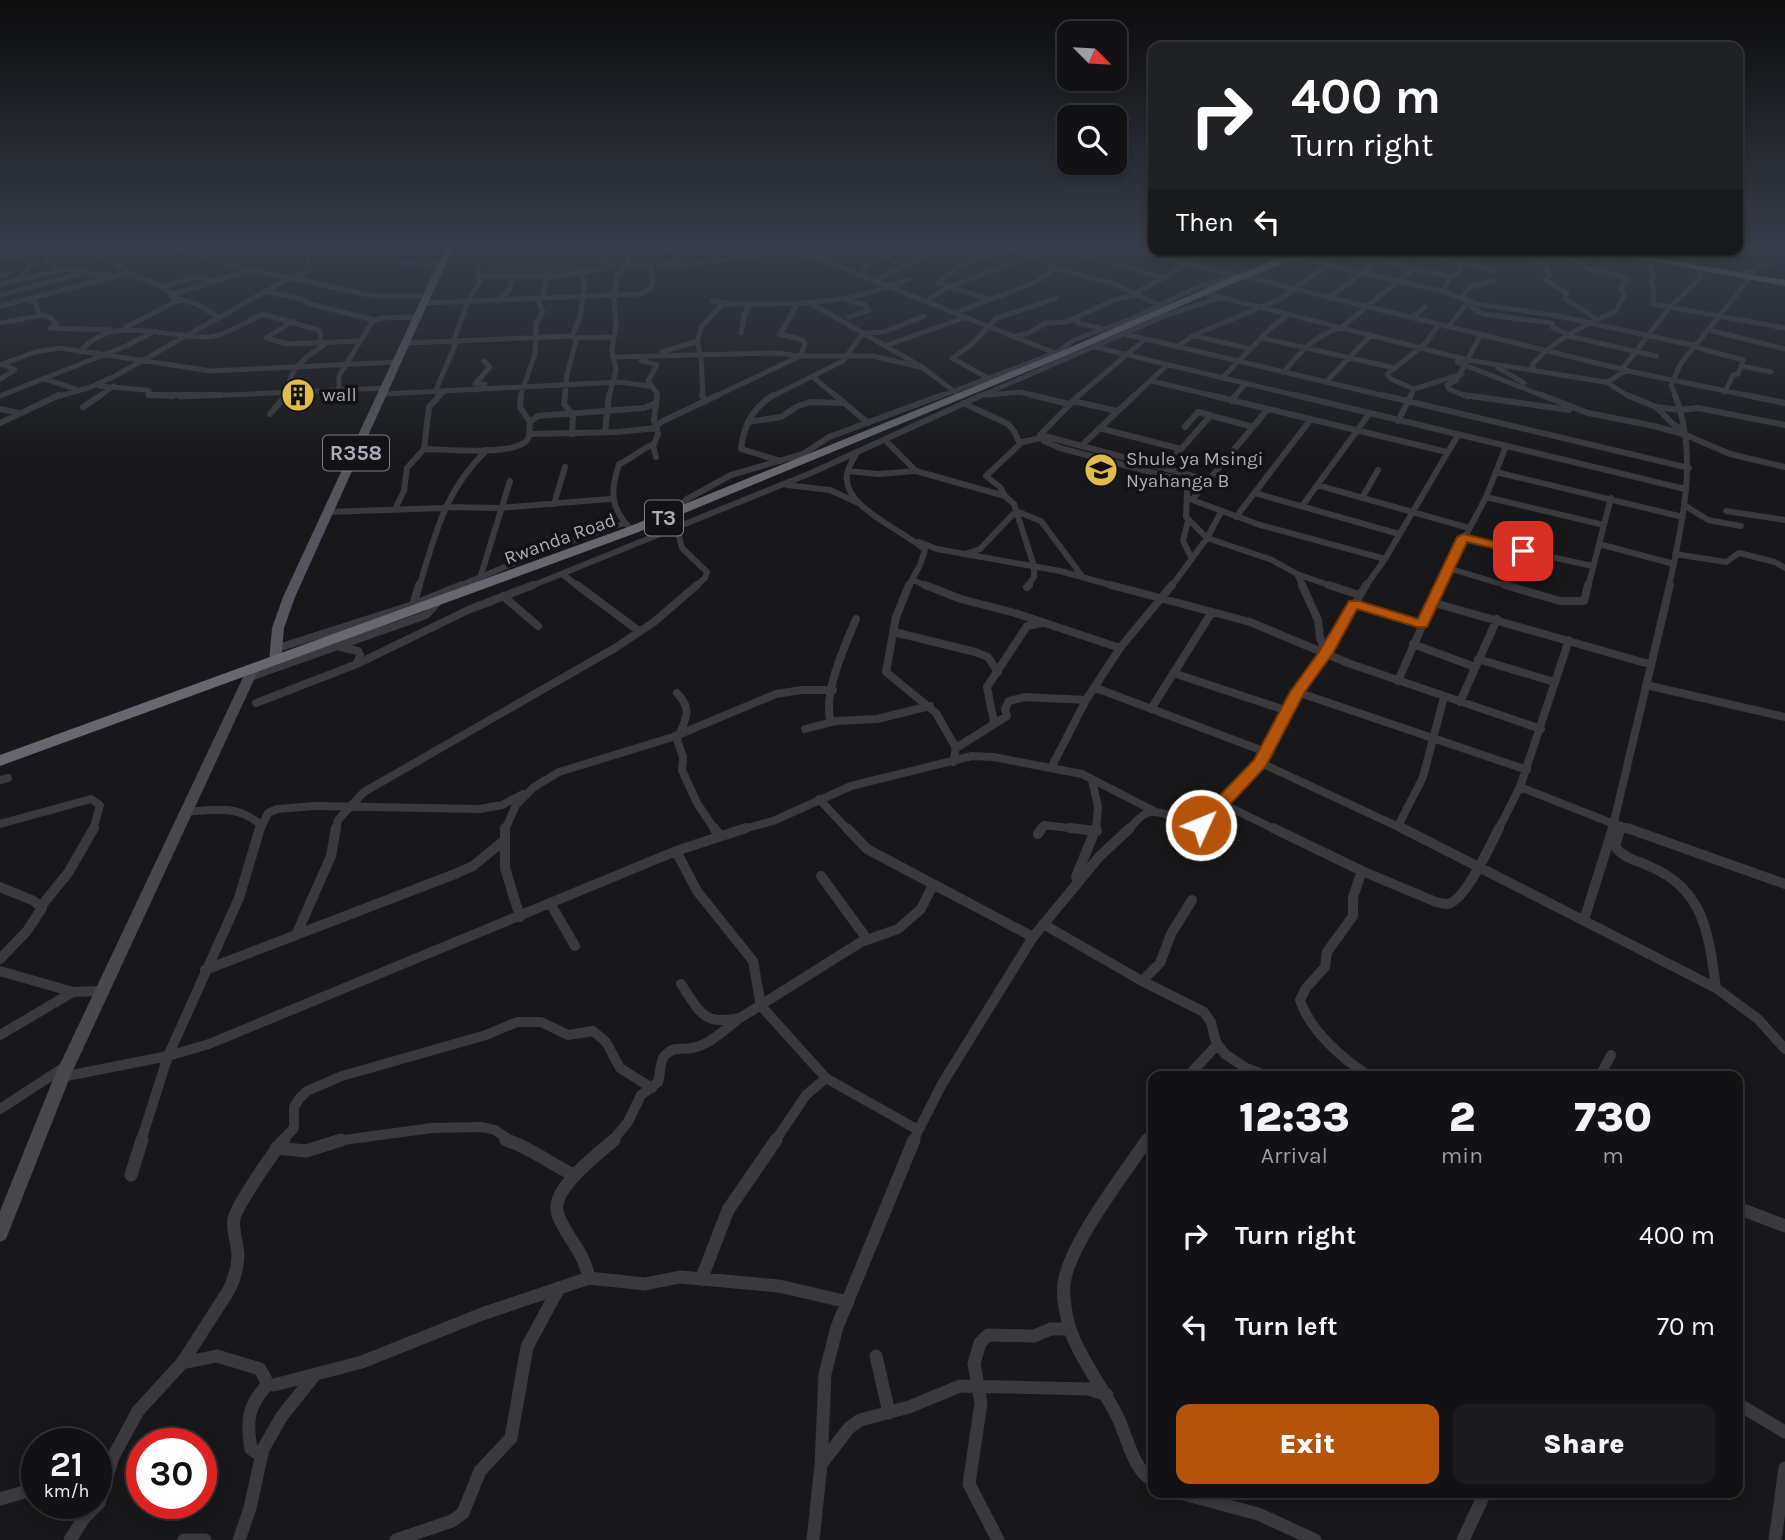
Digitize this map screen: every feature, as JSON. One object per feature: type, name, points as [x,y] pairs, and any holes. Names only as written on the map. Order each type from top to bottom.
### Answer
[{"type":"highway","name":"Rwanda Road","points":[[0,761],[252,673],[275,655],[438,603],[628,527],[690,508],[958,396],[978,393],[1132,320]]},
{"type":"main road","name":"R358","points":[[275,655],[278,628],[289,597],[417,320]]},
{"type":"street","points":[[0,323],[19,320]]},
{"type":"street","points":[[53,320],[56,324],[50,328],[155,331],[189,335],[219,335],[249,320]]},
{"type":"street","points":[[80,352],[87,343],[140,320]]},
{"type":"street","points":[[90,387],[143,361],[213,320]]},
{"type":"street","points":[[288,320],[318,330],[321,335],[317,345],[297,367],[288,385],[289,392]]},
{"type":"street","points":[[339,390],[339,376],[365,329],[375,320]]},
{"type":"street","points":[[435,392],[462,320]]},
{"type":"street","points":[[425,449],[507,450],[522,445],[530,434],[530,422],[519,406],[522,389],[535,354],[538,320]]},
{"type":"street","points":[[572,435],[573,414],[564,404],[567,374],[576,341],[573,337],[579,320]]},
{"type":"street","points":[[606,432],[611,383],[616,370],[612,357],[617,320]]},
{"type":"street","points":[[705,402],[701,394],[702,355],[697,341],[702,326],[708,320]]},
{"type":"street","points":[[741,333],[743,320]]},
{"type":"street","points":[[530,434],[572,435],[657,427],[800,356],[805,344],[803,340],[779,334],[788,325],[789,320]]},
{"type":"street","points":[[837,320],[941,378],[971,410],[1012,427],[1020,444]]},
{"type":"street","points":[[847,326],[848,320]]},
{"type":"street","points":[[860,334],[884,331],[914,320]]},
{"type":"street","points":[[885,346],[958,320]]},
{"type":"street","points":[[974,320],[1058,354]]},
{"type":"street","points":[[988,378],[952,359],[971,345],[995,320]]},
{"type":"street","points":[[1014,336],[1030,333],[1043,324],[1071,320]]},
{"type":"street","points":[[1078,320],[1078,323],[1099,328],[1101,331]]},
{"type":"street","points":[[256,703],[357,664],[440,622],[677,529],[857,453],[988,378],[1058,354],[1070,342],[1128,320]]},
{"type":"street","points":[[1020,392],[1019,384],[1030,370],[1096,347],[1158,320]]},
{"type":"street","points":[[1177,347],[1194,335],[1230,320]]},
{"type":"street","points":[[1222,378],[1282,320]]},
{"type":"street","points":[[1309,320],[1466,363],[1534,369],[1605,382],[1612,381],[1626,369],[1660,320]]},
{"type":"street","points":[[1283,373],[1307,347],[1349,320]]},
{"type":"street","points":[[1423,320],[1725,392],[1785,403]]},
{"type":"street","points":[[1449,326],[1454,320]]},
{"type":"street","points":[[1527,320],[1547,322],[1569,335],[1656,356]]},
{"type":"street","points":[[1570,320],[1648,335],[1740,358],[1743,360],[1738,374],[1733,375],[1725,392]]},
{"type":"street","points":[[1534,369],[1535,360],[1593,320]]},
{"type":"street","points":[[1584,919],[1614,824],[1683,517],[1689,468],[1680,410],[1671,385],[1681,363],[1717,320]]},
{"type":"street","points":[[1736,320],[1785,328]]},
{"type":"street","points":[[293,321],[266,338],[286,344],[317,345],[359,340]]},
{"type":"street","points":[[1439,324],[1419,348],[1388,376],[1414,389],[1459,374],[1496,366],[1534,391]]},
{"type":"street","points":[[1709,330],[1785,349]]},
{"type":"street","points":[[0,396],[155,331]]},
{"type":"street","points":[[783,461],[741,449],[749,416],[762,405],[767,396],[797,381],[813,377],[848,356],[860,334]]},
{"type":"street","points":[[1125,334],[1689,468]]},
{"type":"street","points":[[1481,334],[1459,374],[1447,387],[1464,397],[1530,402],[1684,431]]},
{"type":"street","points":[[1194,335],[1251,349]]},
{"type":"street","points":[[1326,382],[1370,336]]},
{"type":"street","points":[[407,343],[614,337]]},
{"type":"street","points":[[1262,338],[1395,368]]},
{"type":"street","points":[[1004,496],[1000,487],[986,476],[1020,444],[1040,436],[1071,402],[1145,339]]},
{"type":"street","points":[[612,357],[660,353],[697,341]]},
{"type":"street","points":[[1083,343],[1685,489]]},
{"type":"street","points":[[1,365],[35,352],[60,348],[211,371],[397,362]]},
{"type":"street","points":[[636,359],[781,353],[800,356],[878,356],[923,369]]},
{"type":"street","points":[[628,357],[657,365],[649,379],[650,386],[657,393],[654,420],[658,435],[653,445],[656,457]]},
{"type":"street","points":[[469,391],[480,389],[485,384],[475,384],[490,368],[484,361]]},
{"type":"street","points":[[1466,363],[1478,371],[1588,413]]},
{"type":"street","points":[[1,365],[15,370],[0,381],[13,391]]},
{"type":"street","points":[[1082,446],[1167,365]]},
{"type":"street","points":[[1741,366],[1771,372]]},
{"type":"street","points":[[813,377],[868,423]]},
{"type":"street","points":[[45,379],[77,389]]},
{"type":"street","points":[[1152,381],[1447,452]]},
{"type":"street","points":[[1605,382],[1628,396],[1656,407],[1680,410],[1698,408],[1785,425]]},
{"type":"street","points":[[0,423],[77,389],[90,387],[114,386],[148,390],[148,395],[176,397],[339,390],[469,391],[611,383],[650,386]]},
{"type":"street","points":[[1231,401],[1245,384]]},
{"type":"street","points":[[83,407],[114,386]]},
{"type":"street","points":[[1398,421],[1414,389]]},
{"type":"street","points":[[395,509],[404,491],[407,468],[425,449],[429,407],[434,399],[446,391]]},
{"type":"street","points":[[270,414],[289,392]]},
{"type":"street","points":[[978,393],[1020,392],[1118,411]]},
{"type":"street","points":[[690,508],[684,502],[712,484],[740,472],[803,454],[829,438],[868,423],[958,396]]},
{"type":"street","points":[[748,422],[781,417],[795,407],[811,402],[842,403]]},
{"type":"street","points":[[530,422],[538,416],[644,408],[656,403]]},
{"type":"street","points":[[1656,407],[1674,425],[1730,454],[1785,467]]},
{"type":"street","points":[[0,409],[22,413]]},
{"type":"street","points":[[1189,499],[1268,410]]},
{"type":"street","points":[[1185,427],[1198,412],[1253,427]]},
{"type":"street","points":[[1302,506],[1369,414]]},
{"type":"street","points":[[1162,471],[1210,415]]},
{"type":"street","points":[[1236,517],[1311,419]]},
{"type":"street","points":[[1099,428],[1181,449]]},
{"type":"street","points":[[0,1110],[65,1071],[168,1056],[209,1044],[676,851],[719,835],[773,821],[819,799],[883,776],[984,756],[1082,774],[1157,812],[1196,826],[1206,822],[1263,757],[1297,692],[1326,653],[1356,599],[1385,559],[1458,435]]},
{"type":"street","points":[[1040,436],[1082,446],[1203,486]]},
{"type":"street","points":[[1040,436],[1071,451],[1208,480]]},
{"type":"street","points":[[887,438],[888,443],[916,471]]},
{"type":"street","points":[[275,655],[413,605],[481,575],[628,527],[615,512],[610,499],[619,464],[629,460],[642,448],[653,445]]},
{"type":"street","points":[[1398,681],[1431,602],[1486,497],[1506,446]]},
{"type":"street","points":[[413,605],[445,508],[466,470],[487,450]]},
{"type":"street","points":[[857,453],[849,463],[848,471],[848,489],[856,502],[867,512],[897,525],[919,542],[937,549],[1083,577],[1251,622],[1398,681],[1541,729]]},
{"type":"street","points":[[554,504],[565,467]]},
{"type":"street","points":[[1362,498],[1378,470]]},
{"type":"street","points":[[848,471],[878,474],[916,471],[1011,500],[1034,566],[1034,577],[1027,587]]},
{"type":"street","points":[[1496,471],[1683,517]]},
{"type":"street","points":[[481,575],[499,508],[510,481]]},
{"type":"street","points":[[1183,481],[1189,499],[1188,521],[1183,541],[1192,559]]},
{"type":"street","points":[[777,486],[798,485],[830,490],[856,502]]},
{"type":"street","points":[[1317,485],[1469,528]]},
{"type":"street","points":[[1255,493],[1399,534]]},
{"type":"street","points":[[1486,497],[1604,525]]},
{"type":"street","points":[[1448,568],[1560,601],[1578,603],[1586,598],[1611,498]]},
{"type":"street","points":[[328,512],[499,508],[610,499]]},
{"type":"street","points":[[1189,499],[1219,515],[1236,517],[1385,559]]},
{"type":"street","points":[[1684,505],[1708,520],[1741,526]]},
{"type":"street","points":[[1726,510],[1785,520]]},
{"type":"street","points":[[965,554],[980,549],[1016,511]]},
{"type":"street","points":[[1016,511],[1041,521],[1083,577]]},
{"type":"street","points":[[1051,768],[1086,700],[1120,648],[1192,559],[1219,515]]},
{"type":"street","points":[[1188,521],[1207,538],[1272,560],[1297,574],[1422,625]]},
{"type":"street","points":[[297,933],[331,856],[338,820],[349,807],[385,778],[615,648],[673,608],[705,578],[707,572],[682,548],[677,529]]},
{"type":"street","points":[[1463,537],[1592,566]]},
{"type":"street","points":[[919,542],[926,554],[904,593],[887,649],[886,672],[930,706],[944,723],[956,748],[953,762]]},
{"type":"street","points":[[1599,544],[1674,564]]},
{"type":"street","points":[[1675,554],[1721,562],[1739,553],[1775,562],[1785,568]]},
{"type":"street","points":[[562,574],[639,631]]},
{"type":"street","points":[[1297,574],[1318,620],[1333,640]]},
{"type":"street","points":[[913,580],[961,599],[1044,622],[1120,648]]},
{"type":"street","points":[[503,596],[538,626]]},
{"type":"street","points":[[1431,602],[1649,664]]},
{"type":"street","points":[[0,1233],[65,1071],[252,673],[426,615],[438,603]]},
{"type":"street","points":[[1151,709],[1212,612]]},
{"type":"street","points":[[1460,702],[1497,619]]},
{"type":"street","points":[[831,722],[827,712],[842,652],[856,620]]},
{"type":"street","points":[[1318,620],[1320,638],[1326,653]]},
{"type":"street","points":[[994,722],[986,689],[1027,626],[1044,622]]},
{"type":"street","points":[[894,632],[975,652],[988,657],[998,672]]},
{"type":"street","points":[[1223,804],[1362,871],[1447,904],[1456,901],[1479,867],[1527,770],[1570,640]]},
{"type":"street","points":[[1413,644],[1554,682]]},
{"type":"street","points":[[334,647],[351,647],[358,651],[360,655],[357,664]]},
{"type":"street","points":[[1174,673],[1288,711]]},
{"type":"street","points":[[1646,685],[1785,717]]},
{"type":"street","points":[[1096,688],[1263,757],[1716,988],[1758,1019],[1785,1049]]},
{"type":"street","points":[[131,1175],[168,1056],[239,898],[261,825],[268,813],[277,809],[315,806],[480,809],[502,805],[559,773],[589,761],[679,734],[779,693],[805,689],[833,690]]},
{"type":"street","points":[[1297,692],[1527,770]]},
{"type":"street","points":[[677,693],[687,704],[688,710],[678,743],[683,757],[683,776],[697,803],[719,835]]},
{"type":"street","points":[[1398,826],[1423,777],[1444,697]]},
{"type":"street","points":[[956,748],[984,733],[994,722],[1007,716],[1006,705],[1016,699],[1086,700]]},
{"type":"street","points":[[805,729],[831,722],[877,719],[930,706]]},
{"type":"street","points":[[1073,886],[1097,831],[1099,799],[1092,780]]},
{"type":"street","points":[[1520,786],[1614,824],[1785,884]]},
{"type":"street","points":[[520,917],[512,901],[501,843],[509,814],[523,794]]},
{"type":"street","points":[[0,824],[83,800],[91,799],[100,805],[101,813],[56,892],[42,905],[27,930],[0,959]]},
{"type":"street","points":[[819,799],[860,844],[1033,936]]},
{"type":"street","points":[[186,812],[238,809],[247,812],[261,825]]},
{"type":"street","points":[[814,1540],[825,1374],[837,1327],[918,1130],[942,1084],[1033,936],[1073,886],[1141,816],[1157,812]]},
{"type":"street","points":[[1614,824],[1620,831],[1615,846],[1619,853],[1671,877],[1693,898],[1702,912],[1716,988]]},
{"type":"street","points":[[1038,834],[1044,825],[1097,831]]},
{"type":"street","points":[[205,970],[455,874],[473,866],[501,843]]},
{"type":"street","points":[[676,851],[697,891],[753,961],[761,1006],[826,1078],[918,1130]]},
{"type":"street","points":[[1362,871],[1353,897],[1353,916],[1328,952],[1325,967],[1306,988],[1300,1000],[1304,1013],[1351,1063],[1363,1071]]},
{"type":"street","points":[[821,876],[867,939]]},
{"type":"street","points":[[589,1278],[585,1259],[556,1208],[574,1175],[614,1140],[628,1122],[641,1095],[660,1078],[661,1061],[666,1054],[675,1048],[689,1049],[703,1045],[740,1018],[867,939],[886,934],[908,922],[926,903],[933,885]]},
{"type":"street","points":[[0,887],[42,905]]},
{"type":"street","points":[[1142,981],[1160,963],[1171,934],[1192,900]]},
{"type":"street","points":[[550,903],[575,946]]},
{"type":"street","points":[[1043,924],[1142,981],[1205,1012],[1210,1016],[1217,1045],[1237,1063],[1255,1071]]},
{"type":"street","points":[[0,971],[73,992],[103,991]]},
{"type":"street","points":[[681,984],[707,1020],[720,1023],[740,1018]]},
{"type":"street","points":[[0,1035],[73,992]]},
{"type":"street","points":[[70,1540],[84,1518],[99,1503],[113,1457],[138,1411],[182,1363],[229,1290],[235,1277],[238,1250],[233,1228],[234,1215],[255,1184],[267,1159],[294,1128],[294,1107],[307,1091],[341,1076],[486,1035],[517,1022],[541,1022],[568,1035],[593,1031],[606,1042],[621,1068],[652,1087]]},
{"type":"street","points":[[1193,1071],[1217,1045]]},
{"type":"street","points":[[1603,1071],[1611,1055]]},
{"type":"street","points":[[701,1280],[729,1210],[806,1095],[826,1078]]},
{"type":"street","points":[[276,1148],[306,1150],[346,1138],[391,1135],[432,1128],[482,1127],[495,1130],[506,1140],[521,1144],[546,1162],[574,1175]]},
{"type":"street","points":[[1148,1138],[1074,1251],[1064,1282],[1064,1301],[1070,1329],[1125,1430],[1136,1463],[1148,1478]]},
{"type":"street","points":[[0,1209],[13,1200]]},
{"type":"street","points":[[1743,1210],[1785,1226]]},
{"type":"street","points":[[261,1456],[251,1449],[248,1413],[250,1404],[268,1384],[314,1376],[362,1362],[482,1314],[589,1278],[645,1284],[680,1278],[779,1286],[848,1302]]},
{"type":"street","points":[[396,1540],[452,1521],[463,1513],[480,1471],[511,1438],[527,1347],[559,1288]]},
{"type":"street","points":[[998,1540],[969,1484],[982,1393],[976,1384],[974,1364],[980,1343],[988,1335],[1034,1336],[1051,1329],[1070,1329]]},
{"type":"street","points":[[182,1363],[217,1356],[260,1369],[268,1384]]},
{"type":"street","points":[[876,1356],[889,1413]]},
{"type":"street","points":[[239,1540],[250,1508],[261,1456],[282,1416],[314,1376]]},
{"type":"street","points":[[821,1465],[849,1428],[860,1420],[909,1407],[960,1385],[976,1384],[1003,1389],[1090,1389],[1107,1395]]},
{"type":"street","points":[[1743,1407],[1785,1432]]},
{"type":"street","points":[[1776,1540],[1785,1468]]},
{"type":"street","points":[[0,1499],[21,1493]]},
{"type":"street","points":[[1199,1498],[1258,1514],[1315,1540]]},
{"type":"street","points":[[1463,1540],[1483,1498]]},
{"type":"street","points":[[184,1540],[205,1540]]},
{"type":"place","name":"wall","points":[[298,395]]},
{"type":"place","name":"Shule ya Msingi Nyahanga B","points":[[1101,470]]},
{"type":"route","points":[[1201,825],[1261,763],[1297,692],[1326,653],[1354,604],[1422,625],[1463,537],[1523,551]]}]
